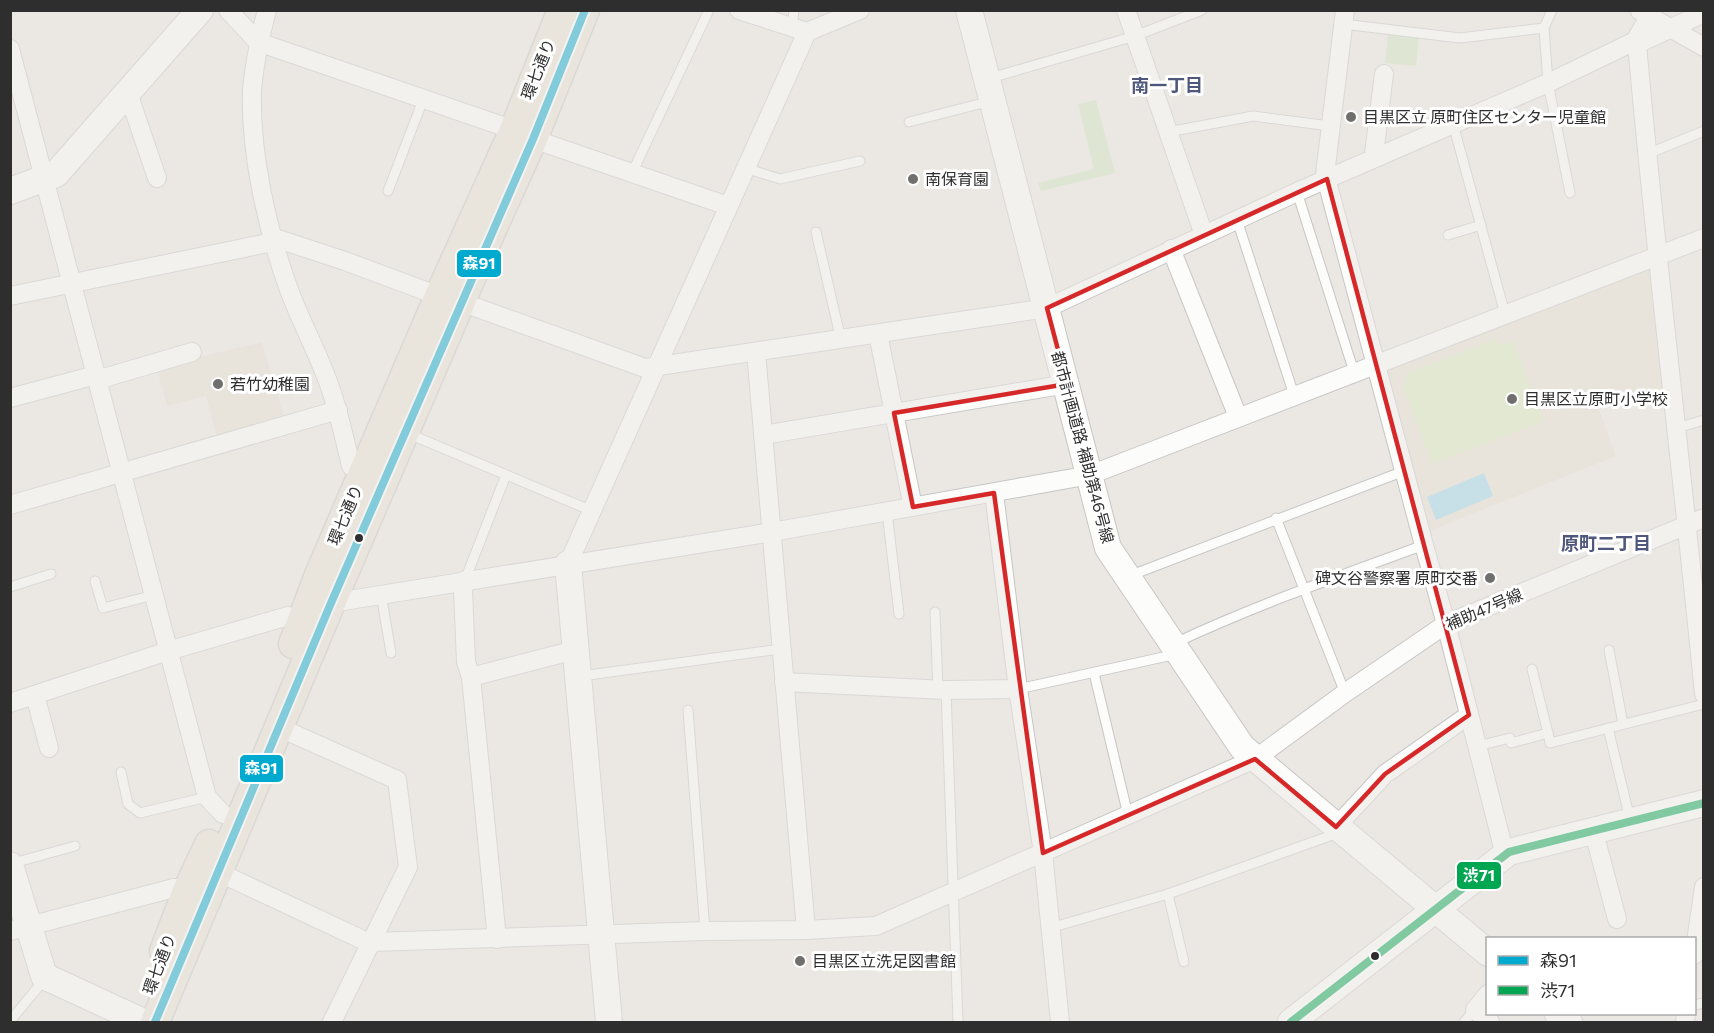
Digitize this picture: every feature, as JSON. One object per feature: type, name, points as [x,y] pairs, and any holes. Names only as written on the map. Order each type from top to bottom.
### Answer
[{"type":"main road","name":"環七通り","points":[[524,135],[562,10]]},
{"type":"main road","name":"環七通り","points":[[143,1022],[215,805],[264,711],[362,475],[450,299],[524,135],[585,10]]},
{"type":"main road","name":"環七通り","points":[[143,1022],[218,872],[405,432],[450,299]]},
{"type":"street","points":[[10,191],[56,174],[200,10]]},
{"type":"street","points":[[228,10],[258,42],[728,206]]},
{"type":"street","points":[[267,10],[258,42],[252,91],[254,150],[273,242],[288,288],[338,410],[351,466],[362,475]]},
{"type":"street","points":[[739,10],[798,23],[860,10]]},
{"type":"street","name":"都市計画道路 補助第46号線","points":[[969,10],[1108,548],[1242,747],[1486,951]]},
{"type":"street","points":[[1126,10],[1204,235]]},
{"type":"street","points":[[10,296],[273,242],[278,239],[645,368],[1047,308],[1171,249],[1704,13]]},
{"type":"street","points":[[1703,684],[1695,521],[1677,428],[1636,42],[1644,14],[1704,47]]},
{"type":"street","points":[[1344,17],[1325,174],[1446,624],[1504,855]]},
{"type":"street","points":[[609,1023],[568,564],[745,168],[798,23]]},
{"type":"street","points":[[10,49],[168,651],[215,805]]},
{"type":"street","points":[[1375,158],[1384,74]]},
{"type":"street","points":[[128,93],[157,177]]},
{"type":"street","points":[[331,603],[772,532],[1090,475],[1704,238]]},
{"type":"street","points":[[1171,249],[1238,417]]},
{"type":"street","points":[[878,334],[913,507]]},
{"type":"street","points":[[10,398],[97,378],[192,352]]},
{"type":"street","points":[[756,352],[806,930]]},
{"type":"street","points":[[763,435],[1067,384]]},
{"type":"street","points":[[10,505],[338,410]]},
{"type":"street","points":[[994,493],[1018,689],[1043,853],[1060,1023]]},
{"type":"street","name":"補助47号線","points":[[372,942],[876,926],[1255,759],[1345,693],[1446,624],[1695,521]]},
{"type":"street","points":[[465,580],[463,591],[466,662],[471,677],[497,939]]},
{"type":"street","points":[[10,703],[168,651],[288,616],[302,623]]},
{"type":"street","points":[[471,677],[575,650]]},
{"type":"street","points":[[784,682],[942,690],[1018,689]]},
{"type":"street","points":[[35,695],[49,748]]},
{"type":"street","points":[[1339,829],[1384,774],[1469,715]]},
{"type":"street","points":[[278,727],[396,780],[408,867],[332,1023]]},
{"type":"street","points":[[1291,1023],[1509,852],[1593,829],[1704,803]]},
{"type":"street","points":[[1593,829],[1617,919]]},
{"type":"street","points":[[10,864],[20,928],[44,976],[143,1022]]},
{"type":"street","points":[[218,872],[363,940],[372,942]]},
{"type":"street","points":[[1696,947],[1704,887]]},
{"type":"street","points":[[20,928],[174,888],[188,891]]},
{"type":"street","points":[[1486,996],[1469,1016],[1490,1023]]},
{"type":"lane","points":[[632,173],[709,10]]},
{"type":"lane","points":[[909,122],[1202,10]]},
{"type":"lane","points":[[1552,10],[1544,28],[1548,83],[1570,193]]},
{"type":"lane","points":[[1344,17],[1460,38],[1544,28]]},
{"type":"lane","points":[[388,191],[423,100]]},
{"type":"lane","points":[[1168,132],[1253,116],[1330,126]]},
{"type":"lane","points":[[1453,124],[1505,314]]},
{"type":"lane","points":[[1647,154],[1704,131]]},
{"type":"lane","points":[[745,168],[780,179],[860,161]]},
{"type":"lane","points":[[1298,192],[1354,372]]},
{"type":"lane","points":[[1237,220],[1294,395]]},
{"type":"lane","points":[[1448,235],[1481,225]]},
{"type":"lane","points":[[816,231],[841,340]]},
{"type":"lane","points":[[1677,428],[1704,420]]},
{"type":"lane","points":[[405,432],[592,511]]},
{"type":"lane","points":[[1127,576],[1404,471]]},
{"type":"lane","points":[[465,580],[506,475]]},
{"type":"lane","points":[[887,512],[899,614]]},
{"type":"lane","points":[[1276,519],[1345,693]]},
{"type":"lane","points":[[1018,689],[1094,673],[1176,649],[1233,615],[1424,545]]},
{"type":"lane","points":[[10,587],[51,574]]},
{"type":"lane","points":[[95,581],[103,608],[154,595]]},
{"type":"lane","points":[[381,594],[391,653]]},
{"type":"lane","points":[[935,612],[954,893],[958,1021]]},
{"type":"lane","points":[[577,677],[781,649]]},
{"type":"lane","points":[[1609,650],[1623,724]]},
{"type":"lane","points":[[1532,669],[1550,743],[1704,704]]},
{"type":"lane","points":[[1094,673],[1128,815]]},
{"type":"lane","points":[[688,710],[705,931]]},
{"type":"lane","points":[[1608,728],[1630,820]]},
{"type":"lane","points":[[1478,746],[1510,738],[1511,743],[1548,733]]},
{"type":"lane","points":[[121,772],[128,804],[140,813],[215,805]]},
{"type":"lane","points":[[1050,928],[1168,894],[1339,829]]},
{"type":"lane","points":[[10,864],[75,846]]},
{"type":"lane","points":[[1168,894],[1184,962]]},
{"type":"lane","points":[[10,1021],[47,977]]},
{"type":"highlighted area","points":[[1327,179],[1469,715],[1385,774],[1336,827],[1255,759],[1043,853],[994,493],[913,507],[894,413],[1067,384],[1047,308]]},
{"type":"shaded area","name":"目黒区立原町小学校","points":[[1647,266],[1653,268],[1665,389],[1599,409],[1616,456],[1427,532],[1384,370]]},
{"type":"shaded area","name":"若竹幼稚園","points":[[262,342],[285,420],[217,438],[206,396],[167,406],[158,373],[163,371],[161,366]]},
{"type":"green space","points":[[1388,34],[1419,38],[1416,66],[1385,63]]},
{"type":"green space","points":[[1096,100],[1115,173],[1041,191],[1038,183],[1094,169],[1078,104]]},
{"type":"green space","points":[[1496,339],[1499,346],[1513,341],[1544,421],[1432,464],[1403,386],[1408,373]]},
{"type":"water","points":[[1484,473],[1493,496],[1436,520],[1427,497]]},
{"type":"transit line","name":"森91","points":[[155,1022],[331,603],[533,139],[585,10]]},
{"type":"transit line","name":"渋71","points":[[1291,1022],[1509,852],[1704,803]]},
{"type":"place","name":"目黒区立 原町住区センター児童館","points":[[1351,117]]},
{"type":"place","name":"南保育園","points":[[913,179]]},
{"type":"place","name":"若竹幼稚園","points":[[218,384]]},
{"type":"place","name":"目黒区立原町小学校","points":[[1512,399]]},
{"type":"place","name":"碑文谷警察署 原町交番","points":[[1490,578]]},
{"type":"place","name":"目黒区立洗足図書館","points":[[800,961]]},
{"type":"district","name":"南一丁目","points":[[1167,86]]},
{"type":"district","name":"原町二丁目","points":[[1606,544]]}]
